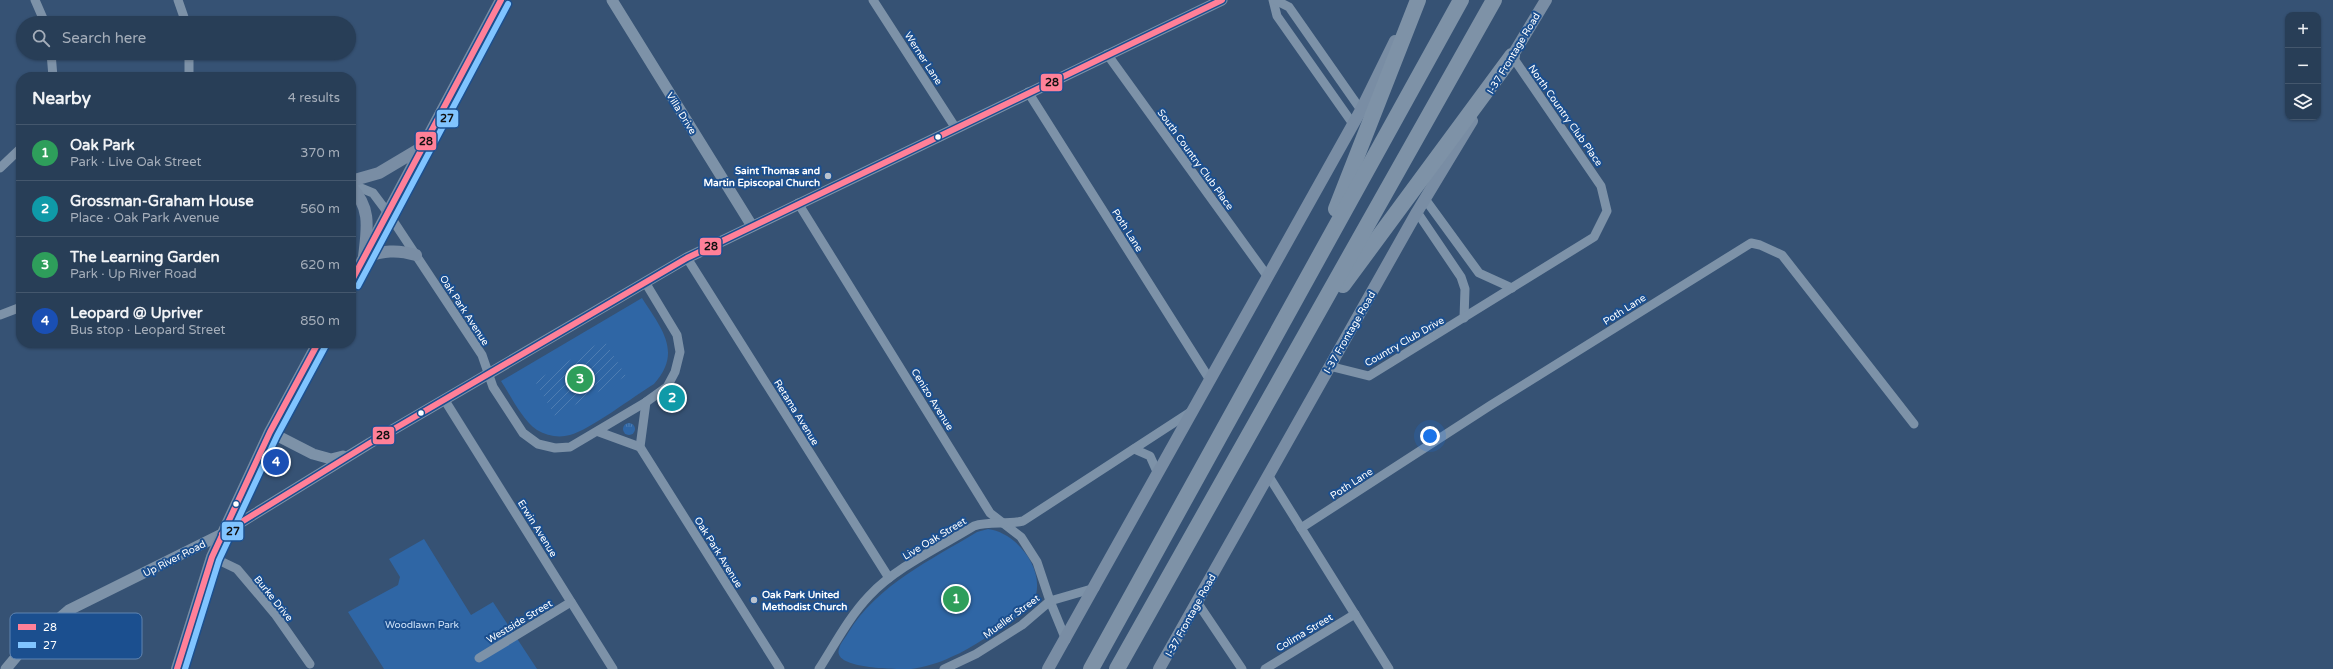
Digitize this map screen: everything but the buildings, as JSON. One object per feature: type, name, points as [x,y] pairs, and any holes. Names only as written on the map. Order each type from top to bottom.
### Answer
[{"type":"highway","points":[[1311,270],[1418,0]]},
{"type":"highway","points":[[1091,669],[1461,0]]},
{"type":"highway","points":[[1117,669],[1494,0]]},
{"type":"highway","points":[[1319,311],[1350,276],[1512,56]]},
{"type":"highway","points":[[1082,669],[1090,656],[1116,625]]},
{"type":"main road","points":[[356,273],[501,0]]},
{"type":"main road","points":[[1048,669],[1066,640],[1192,411],[1361,110],[1415,0]]},
{"type":"main road","name":"I-37 Frontage Road","points":[[1159,669],[1417,212],[1546,0]]},
{"type":"main road","points":[[356,182],[379,173],[422,147]]},
{"type":"main road","points":[[356,192],[366,210],[368,220],[364,258]]},
{"type":"main road","points":[[364,258],[390,250],[416,255]]},
{"type":"main road","points":[[180,666],[212,557],[270,432],[315,348]]},
{"type":"street","points":[[35,0],[42,16]]},
{"type":"street","points":[[178,0],[184,16]]},
{"type":"street","name":"Villa Drive","points":[[612,0],[752,226]]},
{"type":"street","name":"Werner Lane","points":[[873,0],[955,127]]},
{"type":"street","name":"Up River Road","points":[[65,613],[222,534],[351,454],[687,258],[955,127],[1222,0]]},
{"type":"street","points":[[1274,0],[1289,7],[1361,110]]},
{"type":"street","points":[[1274,0],[1276,16],[1353,124]]},
{"type":"street","name":"South Country Club Place","points":[[1107,54],[1268,277]]},
{"type":"street","name":"North Country Club Place","points":[[1512,56],[1602,186]]},
{"type":"street","points":[[52,60],[56,72]]},
{"type":"street","points":[[189,72],[190,60]]},
{"type":"street","points":[[53,63],[53,72]]},
{"type":"street","name":"Poth Lane","points":[[1028,92],[1210,380]]},
{"type":"street","points":[[0,168],[16,153]]},
{"type":"street","name":"Oak Park Avenue","points":[[356,186],[373,193],[388,213],[482,355],[493,387],[523,433],[538,444],[555,448],[570,447],[599,432],[646,402],[666,387],[676,372],[680,352],[677,335],[645,282]]},
{"type":"street","name":"Country Club Drive","points":[[1329,366],[1369,376],[1594,237],[1607,211],[1602,186]]},
{"type":"street","points":[[1425,199],[1479,273],[1485,278],[1512,288]]},
{"type":"street","name":"Cenizo Avenue","points":[[798,203],[990,513],[1021,537],[1037,562],[1050,601],[1066,640]]},
{"type":"street","points":[[1417,212],[1455,265],[1465,289],[1464,318]]},
{"type":"street","name":"Poth Lane","points":[[1301,528],[1492,405],[1751,243],[1782,254],[1914,424]]},
{"type":"street","points":[[1455,265],[1467,256]]},
{"type":"street","name":"Retama Avenue","points":[[687,258],[889,578]]},
{"type":"street","points":[[0,315],[16,309]]},
{"type":"street","name":"Erwin Avenue","points":[[444,399],[613,669]]},
{"type":"street","points":[[599,432],[640,447],[646,402]]},
{"type":"street","name":"Live Oak Street","points":[[819,669],[854,613],[870,594],[889,578],[974,526],[985,522],[1014,523],[1023,521],[1192,411]]},
{"type":"street","points":[[270,432],[313,454],[330,459],[351,454]]},
{"type":"street","name":"Oak Park Avenue","points":[[640,447],[780,669]]},
{"type":"street","points":[[1134,449],[1150,456],[1158,474]]},
{"type":"street","points":[[1268,475],[1389,669]]},
{"type":"street","name":"Burke Drive","points":[[212,557],[237,569],[275,614],[310,664]]},
{"type":"street","name":"Mueller Street","points":[[945,669],[976,654],[1022,625],[1050,601],[1094,588]]},
{"type":"street","name":"Westside Street","points":[[479,658],[571,602]]},
{"type":"street","points":[[1197,602],[1242,669]]},
{"type":"street","name":"Colima Street","points":[[1265,669],[1355,614]]},
{"type":"street","name":"Up River Road","points":[[6,669],[14,659]]},
{"type":"green space","points":[[642,298],[662,330],[668,351],[667,361],[663,372],[654,384],[600,420],[579,432],[562,436],[549,435],[532,426],[517,407],[501,381]]},
{"type":"green space","points":[[604,340],[626,376],[555,416],[535,381]]},
{"type":"green space","points":[[627,423],[631,423],[635,429],[631,435],[627,435],[623,431],[623,427]]},
{"type":"green space","points":[[988,529],[1001,533],[1012,540],[1023,550],[1031,561],[1036,574],[1037,587],[1034,600],[1026,611],[989,636],[961,652],[926,666],[911,669],[880,668],[855,664],[845,661],[839,656],[840,645],[860,616],[889,587],[977,532]]},
{"type":"green space","name":"Woodlawn Park","points":[[424,539],[471,615],[493,602],[537,669],[384,669],[348,612],[398,585],[400,577],[389,559]]},
{"type":"transit line","name":"28","points":[[356,273],[501,0]]},
{"type":"transit line","name":"28","points":[[222,534],[370,443],[687,258],[1222,0]]},
{"type":"transit line","name":"27","points":[[358,286],[508,4]]},
{"type":"transit line","name":"28","points":[[177,669],[212,557],[270,432],[315,348]]},
{"type":"transit line","name":"27","points":[[185,669],[219,560],[277,436],[324,348]]},
{"type":"place","name":"Saint Thomas and Martin Episcopal Church","points":[[828,176]]},
{"type":"place","name":"The Learning Garden","points":[[580,379]]},
{"type":"place","name":"Grossman-Graham House","points":[[672,398]]},
{"type":"place","name":"Leopard @ Upriver","points":[[276,462]]},
{"type":"place","name":"Oak Park","points":[[956,599]]},
{"type":"place","name":"Oak Park United Methodist Church","points":[[754,600]]}]
